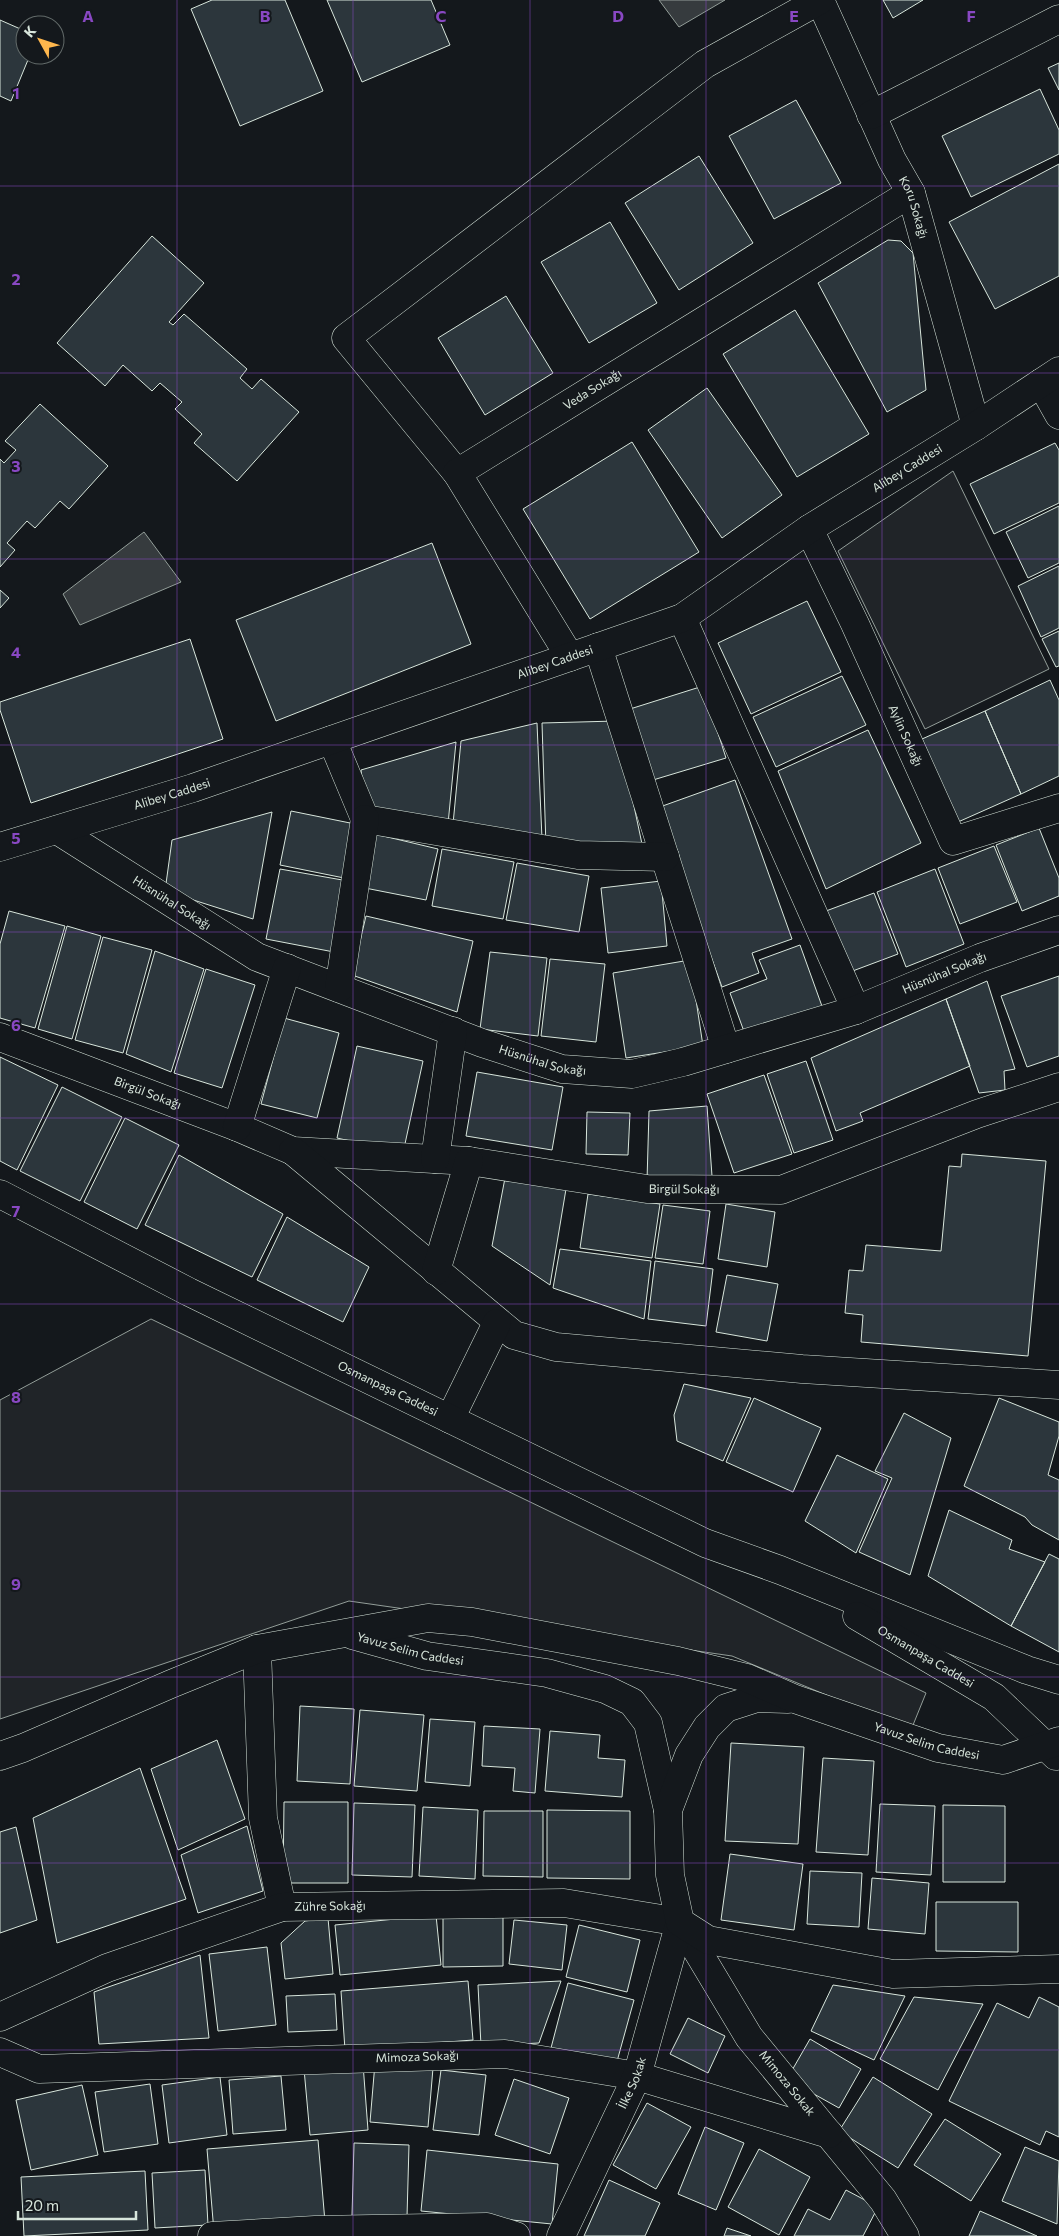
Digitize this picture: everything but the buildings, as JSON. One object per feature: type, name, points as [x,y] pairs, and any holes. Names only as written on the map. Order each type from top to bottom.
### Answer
[{"type":"street","name":"Koru Sokağı","points":[[820,0],[892,160],[911,193],[976,426]]},
{"type":"street","points":[[570,657],[457,473],[346,338],[705,64],[820,0]]},
{"type":"street","points":[[871,115],[1059,19]]},
{"type":"street","name":"Veda Sokağı","points":[[457,473],[911,193]]},
{"type":"street","points":[[1050,377],[1059,415]]},
{"type":"street","name":"Alibey Caddesi","points":[[0,848],[193,788],[682,618],[809,529],[976,426],[1050,377]]},
{"type":"street","name":"Aylin Sokağı","points":[[809,529],[855,624],[953,842],[1059,808]]},
{"type":"street","points":[[682,618],[856,1010]]},
{"type":"street","points":[[598,647],[726,1049]]},
{"type":"street","points":[[332,740],[365,819],[339,988]]},
{"type":"street","points":[[365,819],[578,856],[665,857]]},
{"type":"street","name":"Hüsnühal Sokağı","points":[[57,830],[257,957],[453,1031],[562,1069],[632,1074],[726,1049],[856,1010],[980,958],[1059,930]]},
{"type":"street","points":[[237,1127],[287,968]]},
{"type":"street","points":[[435,1159],[453,1031]]},
{"type":"street","name":"Birgül Sokağı","points":[[0,1037],[237,1127],[293,1151],[497,1323],[514,1335],[556,1347],[802,1369],[1059,1385]]},
{"type":"street","name":"Birgül Sokağı","points":[[293,1151],[469,1161],[647,1189],[781,1190],[977,1114],[1059,1087]]},
{"type":"street","points":[[436,1271],[469,1161]]},
{"type":"street","name":"Osmanpaşa Caddesi","points":[[0,1194],[189,1292],[705,1543],[780,1570],[1027,1670],[1059,1680]]},
{"type":"street","points":[[450,1419],[497,1323]]},
{"type":"street","name":"Osmanpaşa Caddesi","points":[[780,1570],[994,1697],[1055,1748]]},
{"type":"street","points":[[349,1634],[428,1618],[472,1622],[678,1661],[747,1678],[796,1699]]},
{"type":"street","name":"Yavuz Selim Caddesi","points":[[0,1756],[257,1649],[349,1634],[428,1656],[548,1673],[605,1689],[632,1702],[648,1723],[668,1810]]},
{"type":"street","points":[[257,1649],[263,1818],[282,1906]]},
{"type":"street","points":[[796,1699],[757,1698],[726,1708],[707,1727],[689,1755],[668,1810],[670,1875],[680,1922],[708,1940],[893,1974],[1059,1969]]},
{"type":"street","name":"Yavuz Selim Caddesi","points":[[796,1699],[938,1748],[1003,1760],[1055,1748]]},
{"type":"street","name":"Zühre Sokağı","points":[[0,2017],[107,1968],[282,1906],[564,1903],[680,1922]]},
{"type":"street","name":"İlke Sokak","points":[[561,2236],[637,2076],[680,1922]]},
{"type":"street","name":"Mimoza Sokak","points":[[680,1922],[749,2037],[883,2200],[905,2236]]},
{"type":"street","name":"Mimoza Sokağı","points":[[0,2052],[39,2069],[505,2054],[637,2076],[829,2134]]},
{"type":"street","points":[[212,2236],[315,2230],[487,2227],[516,2236]]},
{"type":"shaded area","points":[[659,0],[725,0],[679,27]]},
{"type":"shaded area","points":[[953,471],[1049,669],[925,729],[838,551]]},
{"type":"shaded area","points":[[144,532],[181,582],[80,625],[63,594]]},
{"type":"shaded area","points":[[151,1319],[926,1693],[911,1730],[732,1656],[349,1601],[0,1719],[0,1400]]}]
